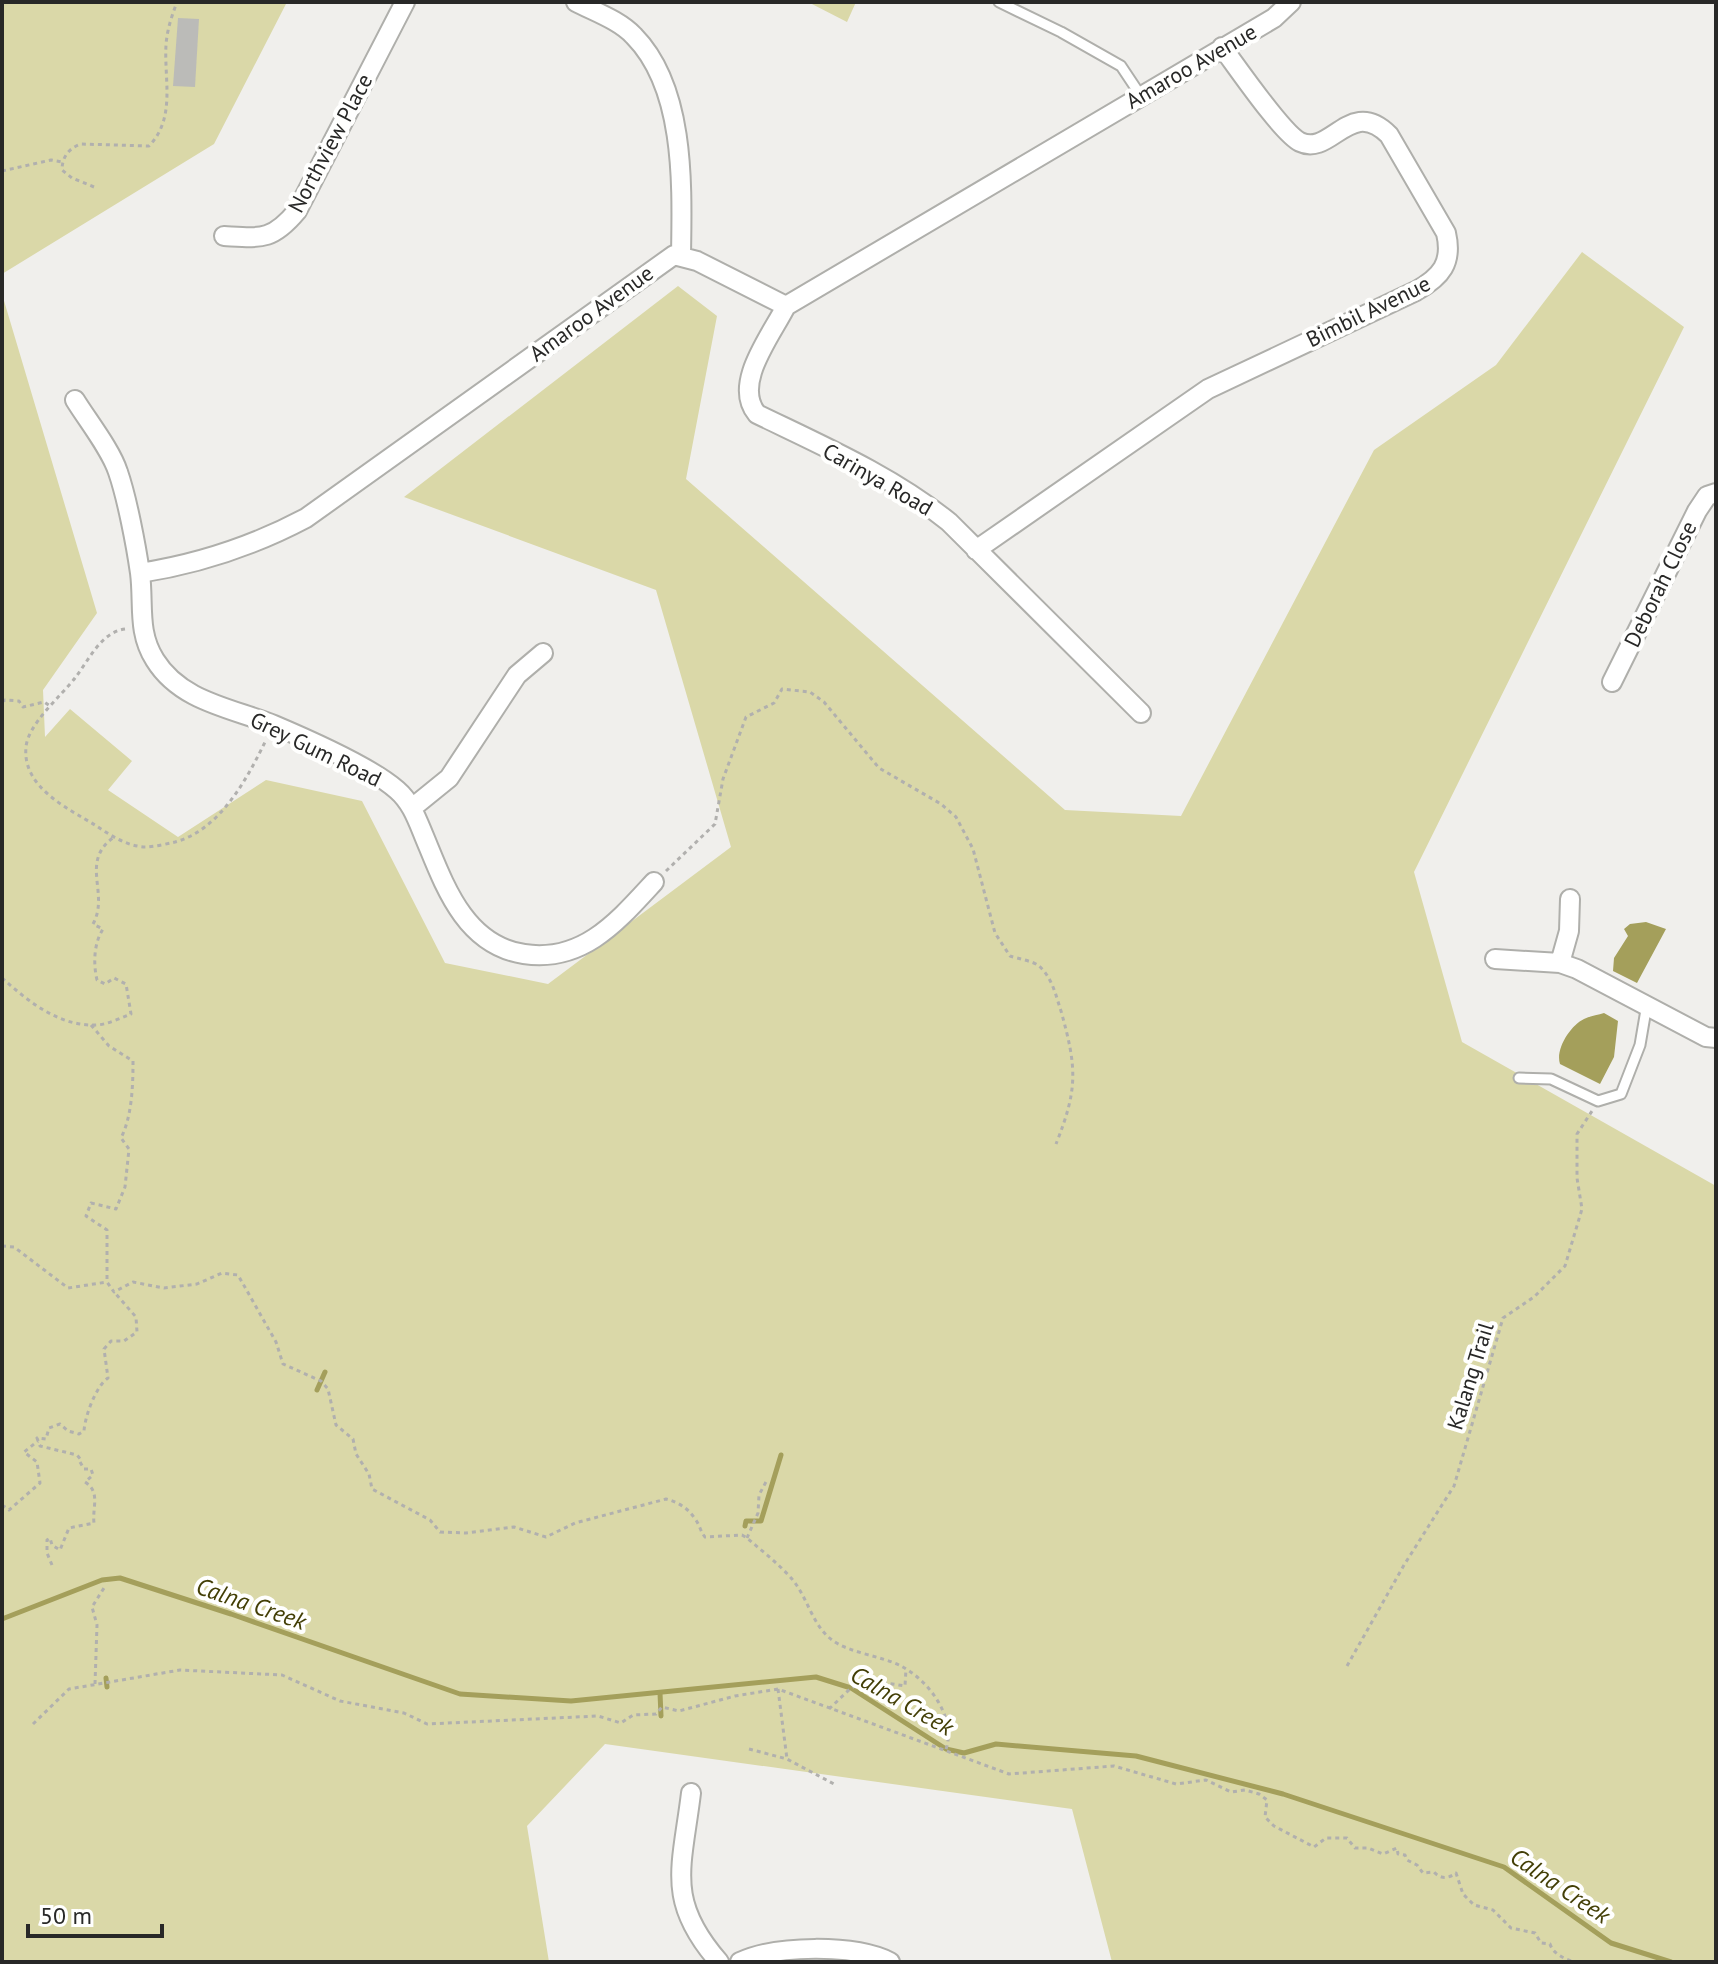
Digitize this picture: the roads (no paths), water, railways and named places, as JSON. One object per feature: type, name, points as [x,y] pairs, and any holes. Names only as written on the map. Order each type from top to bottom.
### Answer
[{"type":"street","name":"Northview Place","points":[[224,236],[264,238],[276,233],[297,211],[405,2]]},
{"type":"street","points":[[576,2],[633,34],[662,80],[677,137],[681,179],[681,256],[786,306]]},
{"type":"street","name":"Amaroo Avenue","points":[[786,306],[1274,18],[1291,2]]},
{"type":"street","name":"Bimbil Avenue","points":[[976,550],[1208,389],[1416,291],[1435,281],[1441,271],[1449,247],[1446,233],[1389,135],[1380,126],[1356,122],[1318,143],[1299,142],[1222,47]]},
{"type":"street","name":"Amaroo Avenue","points":[[140,573],[167,569],[248,544],[306,518],[667,258],[681,256]]},
{"type":"street","name":"Carinya Road","points":[[786,306],[748,380],[750,406],[757,414],[900,486],[949,522],[1141,713]]},
{"type":"street","name":"Grey Gum Road","points":[[75,400],[118,470],[140,573],[141,627],[156,663],[178,687],[195,697],[274,725],[398,791],[412,808],[448,893],[458,909],[486,939],[508,950],[543,955],[576,950],[617,922],[654,882]]},
{"type":"street","name":"Deborah Close","points":[[1612,682],[1697,511],[1707,496],[1716,493]]},
{"type":"street","points":[[412,808],[449,778],[517,675],[543,653]]},
{"type":"street","points":[[1560,963],[1569,931],[1570,899]]},
{"type":"street","points":[[1495,959],[1560,963],[1647,1004],[1706,1037],[1716,1038]]},
{"type":"street","points":[[691,1793],[681,1891],[689,1921],[719,1962]]},
{"type":"street","points":[[740,1962],[759,1954],[801,1950],[867,1954],[890,1962]]},
{"type":"lane","points":[[999,2],[1121,66],[1141,96]]},
{"type":"lane","points":[[1519,1078],[1551,1079],[1598,1101],[1621,1094],[1640,1045],[1647,1004]]},
{"type":"waterway","points":[[317,1390],[325,1372]]},
{"type":"waterway","points":[[745,1526],[746,1521],[761,1521],[781,1455]]},
{"type":"waterway","name":"Calna Creek","points":[[2,1619],[102,1580],[120,1578],[460,1694],[571,1701],[816,1677],[851,1688],[946,1749],[964,1753],[996,1744],[1136,1756],[1283,1794],[1504,1867],[1611,1943],[1671,1962]]},
{"type":"waterway","points":[[106,1678],[107,1687]]},
{"type":"waterway","points":[[660,1693],[661,1716]]}]
